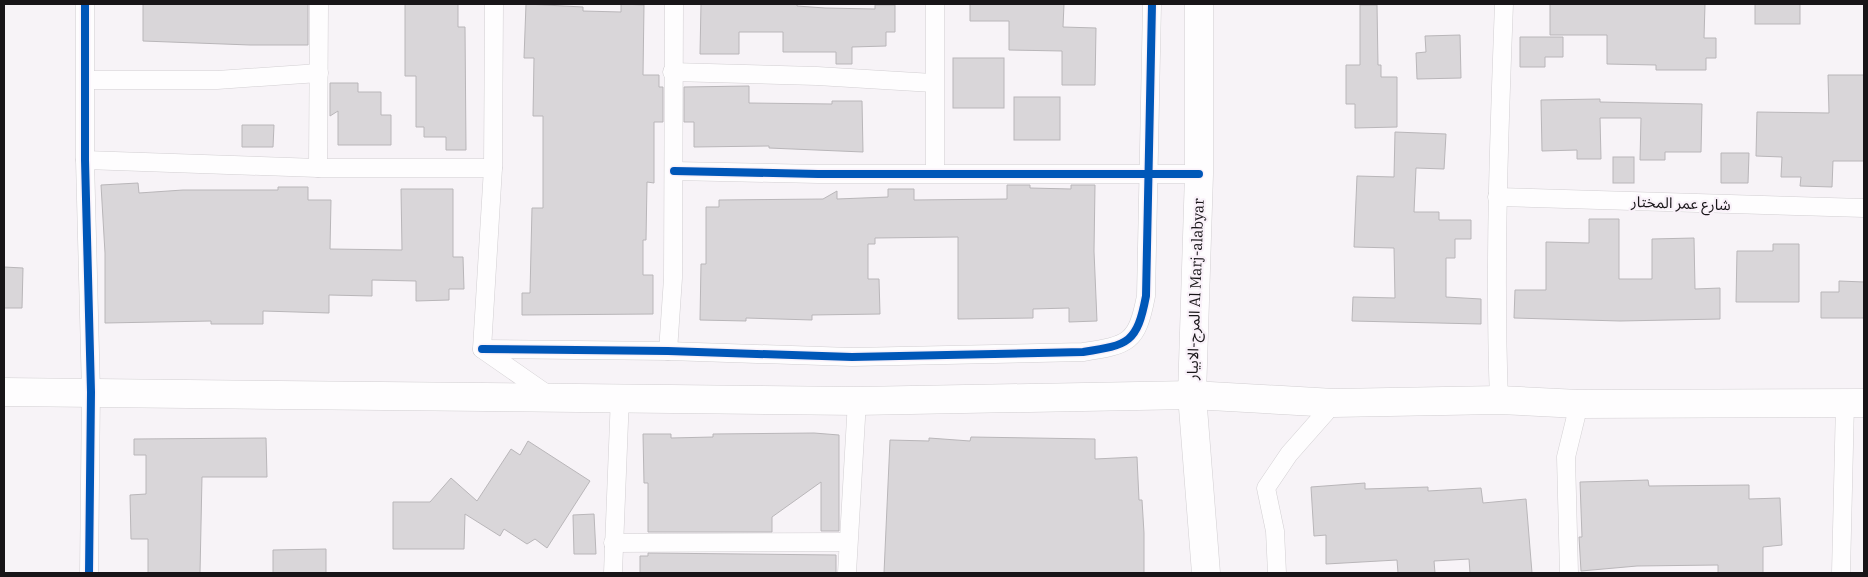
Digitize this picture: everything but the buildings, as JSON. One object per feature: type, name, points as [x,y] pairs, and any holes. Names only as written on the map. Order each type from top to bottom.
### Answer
[{"type":"main road","name":"المرج-الابيار Al Marj-alabyar","points":[[1199,4],[1199,174],[1192,395],[1206,573]]},
{"type":"main road","points":[[4,392],[551,398],[620,396],[857,401],[1192,395],[1334,403],[1499,400],[1579,404],[1855,403]]},
{"type":"street","points":[[85,4],[85,160],[91,392],[89,573]]},
{"type":"street","points":[[318,168],[319,4]]},
{"type":"street","points":[[482,349],[493,168],[494,4]]},
{"type":"street","points":[[668,351],[673,278],[674,171],[672,72],[674,4]]},
{"type":"street","points":[[935,4],[933,83],[935,173]]},
{"type":"street","points":[[482,349],[668,351],[852,357],[1083,352],[1114,348],[1130,338],[1140,325],[1146,296],[1152,4]]},
{"type":"street","points":[[1499,400],[1497,197],[1504,4]]},
{"type":"street","points":[[672,72],[817,76],[933,83]]},
{"type":"street","points":[[86,80],[217,80],[319,73]]},
{"type":"street","points":[[85,160],[318,168],[493,168]]},
{"type":"street","points":[[674,171],[1147,176],[1199,174]]},
{"type":"street","name":"شارع عمر المختار","points":[[1497,197],[1864,208]]},
{"type":"street","points":[[482,349],[551,398]]},
{"type":"street","points":[[613,573],[620,396]]},
{"type":"street","points":[[847,573],[857,401]]},
{"type":"street","points":[[1276,573],[1275,531],[1266,488],[1290,454],[1334,403]]},
{"type":"street","points":[[1841,573],[1855,403]]},
{"type":"street","points":[[1569,573],[1566,457],[1579,404]]},
{"type":"street","points":[[613,543],[848,542]]},
{"type":"cycle path","points":[[85,4],[85,160],[91,392],[89,573]]},
{"type":"cycle path","points":[[482,349],[668,351],[852,357],[1083,352],[1121,344],[1134,333],[1139,324],[1146,296],[1152,4]]},
{"type":"cycle path","points":[[674,171],[818,174],[1199,174]]}]
